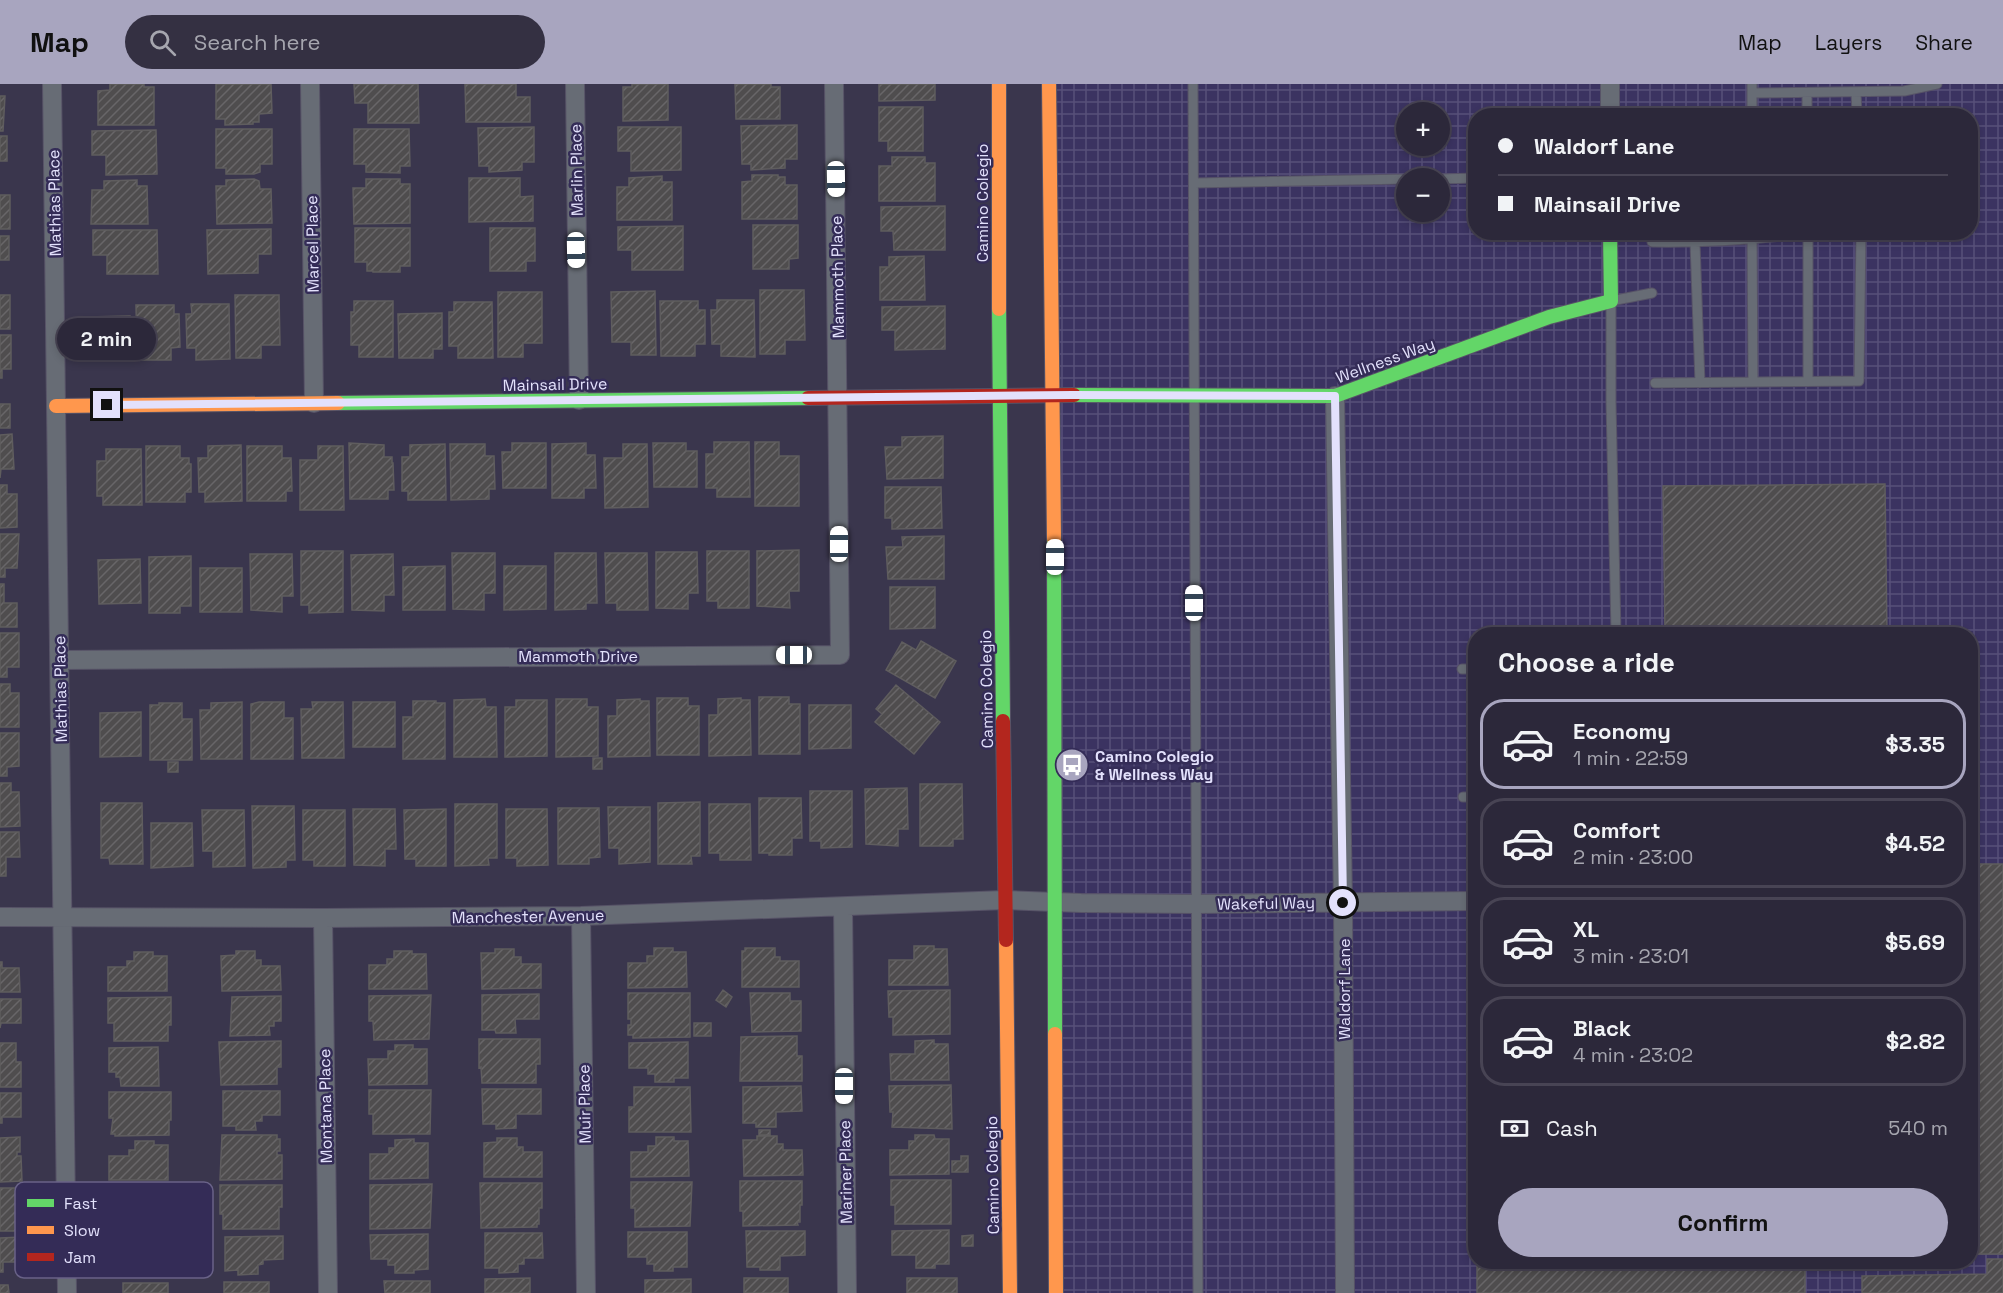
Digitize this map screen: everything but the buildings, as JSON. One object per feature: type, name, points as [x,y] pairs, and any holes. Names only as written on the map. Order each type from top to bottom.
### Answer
[{"type":"street","name":"Mathias Place","points":[[52,84],[67,1182]]},
{"type":"street","name":"Marcel Place","points":[[310,84],[314,403]]},
{"type":"street","name":"Marlin Place","points":[[574,84],[579,400]]},
{"type":"street","name":"Mammoth Place","points":[[834,84],[838,398]]},
{"type":"street","name":"Camino Colegio","points":[[999,84],[999,396],[1010,1293]]},
{"type":"street","points":[[1049,84],[1054,396],[1056,1293]]},
{"type":"street","points":[[1610,84],[1610,108]]},
{"type":"street","points":[[1610,240],[1611,302]]},
{"type":"street","name":"Wellness Way","points":[[1054,396],[1335,396],[1549,317],[1611,302]]},
{"type":"street","name":"Mainsail Drive","points":[[56,406],[1054,396]]},
{"type":"street","name":"Waldorf Lane","points":[[1335,396],[1346,1293]]},
{"type":"street","name":"Mammoth Drive","points":[[60,660],[840,655],[838,398]]},
{"type":"street","name":"Manchester Avenue","points":[[0,917],[581,916],[1005,900],[1056,901]]},
{"type":"street","name":"Wakeful Way","points":[[1056,901],[1195,904],[1468,901]]},
{"type":"street","name":"Mariner Place","points":[[843,907],[847,1293]]},
{"type":"street","name":"Muir Place","points":[[581,916],[586,1293]]},
{"type":"street","name":"Montana Place","points":[[323,918],[328,1293]]},
{"type":"street","name":"Mathias Place","points":[[68,1278],[68,1293]]},
{"type":"lane","points":[[1193,84],[1198,1293]]},
{"type":"lane","points":[[1752,108],[1752,89],[1807,93],[1904,91],[1937,84]]},
{"type":"lane","points":[[1856,92],[1857,108]]},
{"type":"lane","points":[[1807,93],[1807,108]]},
{"type":"lane","points":[[1450,179],[1468,178]]},
{"type":"lane","points":[[1194,183],[1396,179]]},
{"type":"lane","points":[[1653,242],[1695,243],[1719,240]]},
{"type":"lane","points":[[1752,240],[1753,382]]},
{"type":"lane","points":[[1808,381],[1811,240]]},
{"type":"lane","points":[[1655,383],[1859,381],[1861,240]]},
{"type":"lane","points":[[1695,243],[1700,382]]},
{"type":"lane","points":[[1616,627],[1611,302],[1653,293]]},
{"type":"lane","points":[[1462,669],[1468,669]]},
{"type":"lane","points":[[1463,797],[1468,797]]},
{"type":"shaded area","points":[[1049,84],[2003,84],[2003,1293],[1056,1293]]},
{"type":"traffic: fast","points":[[1074,395],[1335,396],[1549,317],[1611,301],[1610,240]]},
{"type":"traffic: fast","points":[[999,309],[1003,721]]},
{"type":"traffic: fast","points":[[338,403],[808,398]]},
{"type":"traffic: fast","points":[[1054,539],[1055,1034]]},
{"type":"traffic: slow","points":[[999,84],[999,309]]},
{"type":"traffic: slow","points":[[1049,84],[1054,539]]},
{"type":"traffic: slow","points":[[56,406],[338,403]]},
{"type":"traffic: slow","points":[[1006,940],[1010,1293]]},
{"type":"traffic: slow","points":[[1055,1034],[1056,1293]]},
{"type":"traffic: jam","points":[[808,398],[1074,395]]},
{"type":"traffic: jam","points":[[1003,721],[1006,940]]},
{"type":"place","name":"Camino Colegio & Wellness Way","points":[[1072,765]]},
{"type":"route","points":[[107,405],[1073,395],[1335,396],[1343,903]]}]
